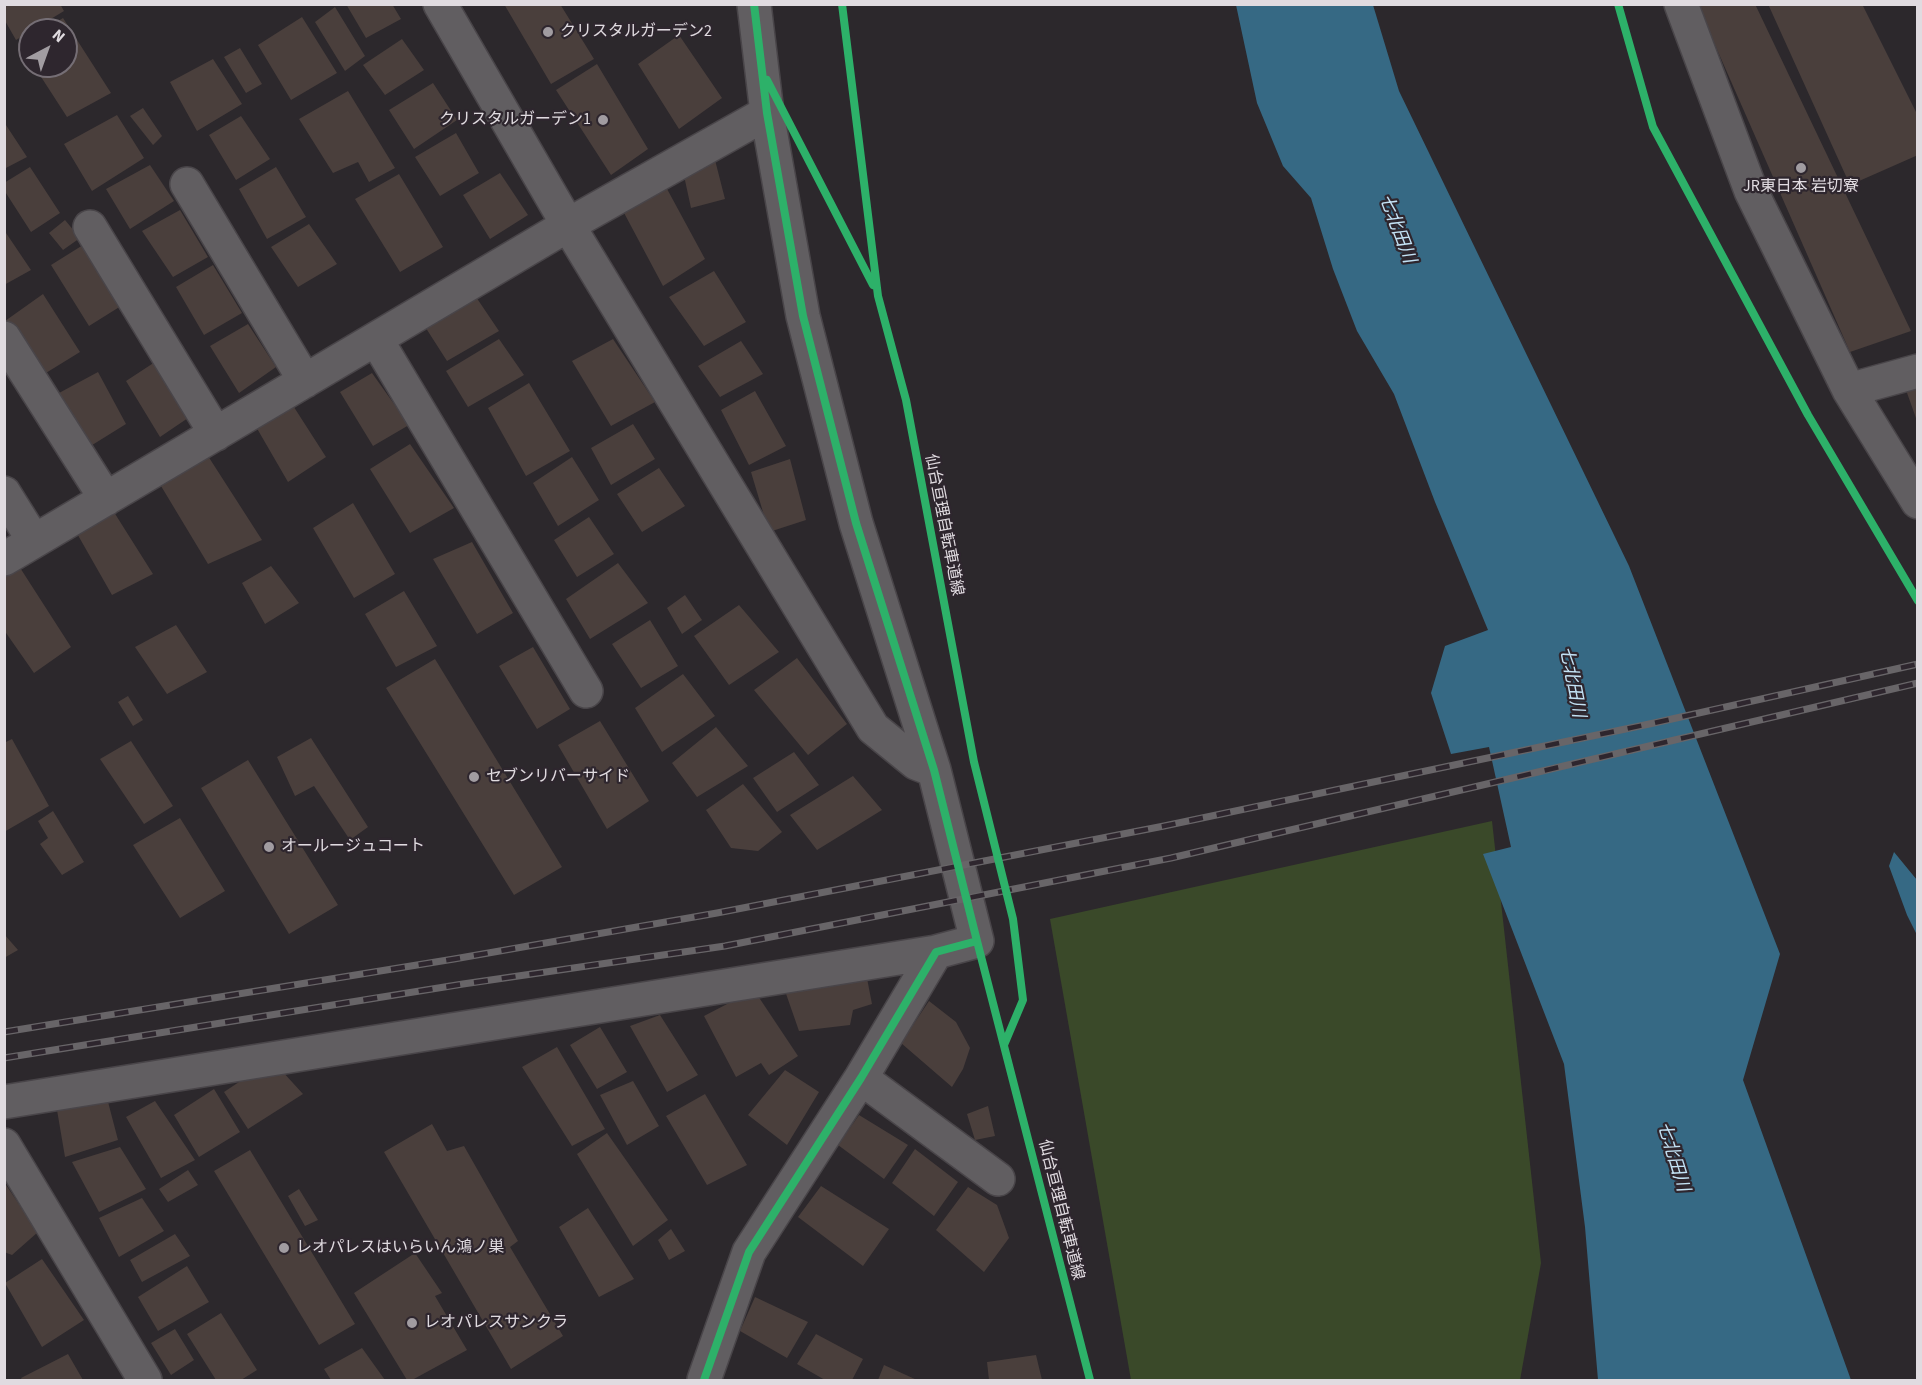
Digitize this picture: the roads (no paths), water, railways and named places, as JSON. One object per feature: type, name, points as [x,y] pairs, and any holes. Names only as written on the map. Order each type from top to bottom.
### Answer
[{"type":"street","points":[[440,4],[568,225],[873,728],[916,763],[934,770]]},
{"type":"street","points":[[4,1102],[936,952],[977,941],[934,770],[856,523],[803,316],[767,113],[754,4]]},
{"type":"street","points":[[1681,4],[1751,191],[1849,390],[1905,478],[1917,502]]},
{"type":"street","points":[[4,559],[568,225],[767,113]]},
{"type":"street","points":[[187,184],[305,381]]},
{"type":"street","points":[[90,226],[216,434]]},
{"type":"street","points":[[4,338],[106,499]]},
{"type":"street","points":[[376,339],[586,691]]},
{"type":"street","points":[[1849,390],[1917,372]]},
{"type":"street","points":[[4,493],[34,541]]},
{"type":"street","points":[[712,1378],[750,1251],[861,1078],[936,952]]},
{"type":"street","points":[[861,1078],[998,1179]]},
{"type":"street","points":[[4,1145],[146,1380]]},
{"type":"water","name":"七北田川","points":[[1236,5],[1373,5],[1399,91],[1629,566],[1780,954],[1743,1080],[1851,1380],[1598,1380],[1585,1227],[1564,1064],[1483,854],[1511,847],[1489,747],[1451,754],[1431,693],[1445,646],[1488,630],[1435,502],[1394,394],[1357,331],[1333,269],[1311,198],[1283,166],[1257,103]]},
{"type":"water","points":[[1894,852],[1917,880],[1917,935],[1889,866]]},
{"type":"railway","points":[[4,1032],[454,959],[717,913],[1164,826],[1654,723],[1918,664]]},
{"type":"railway","points":[[4,1058],[463,984],[725,946],[1171,858],[1918,683]]},
{"type":"place","name":"クリスタルガーデン2","points":[[548,32]]},
{"type":"place","name":"クリスタルガーデン1","points":[[603,120]]},
{"type":"place","name":"JR東日本 岩切寮","points":[[1801,168]]},
{"type":"place","name":"セブンリバーサイド","points":[[474,777]]},
{"type":"place","name":"オールージュコート","points":[[269,847]]},
{"type":"place","name":"レオパレスはいらいん鴻ノ巣","points":[[284,1248]]},
{"type":"place","name":"レオパレスサンクラ","points":[[412,1323]]}]
